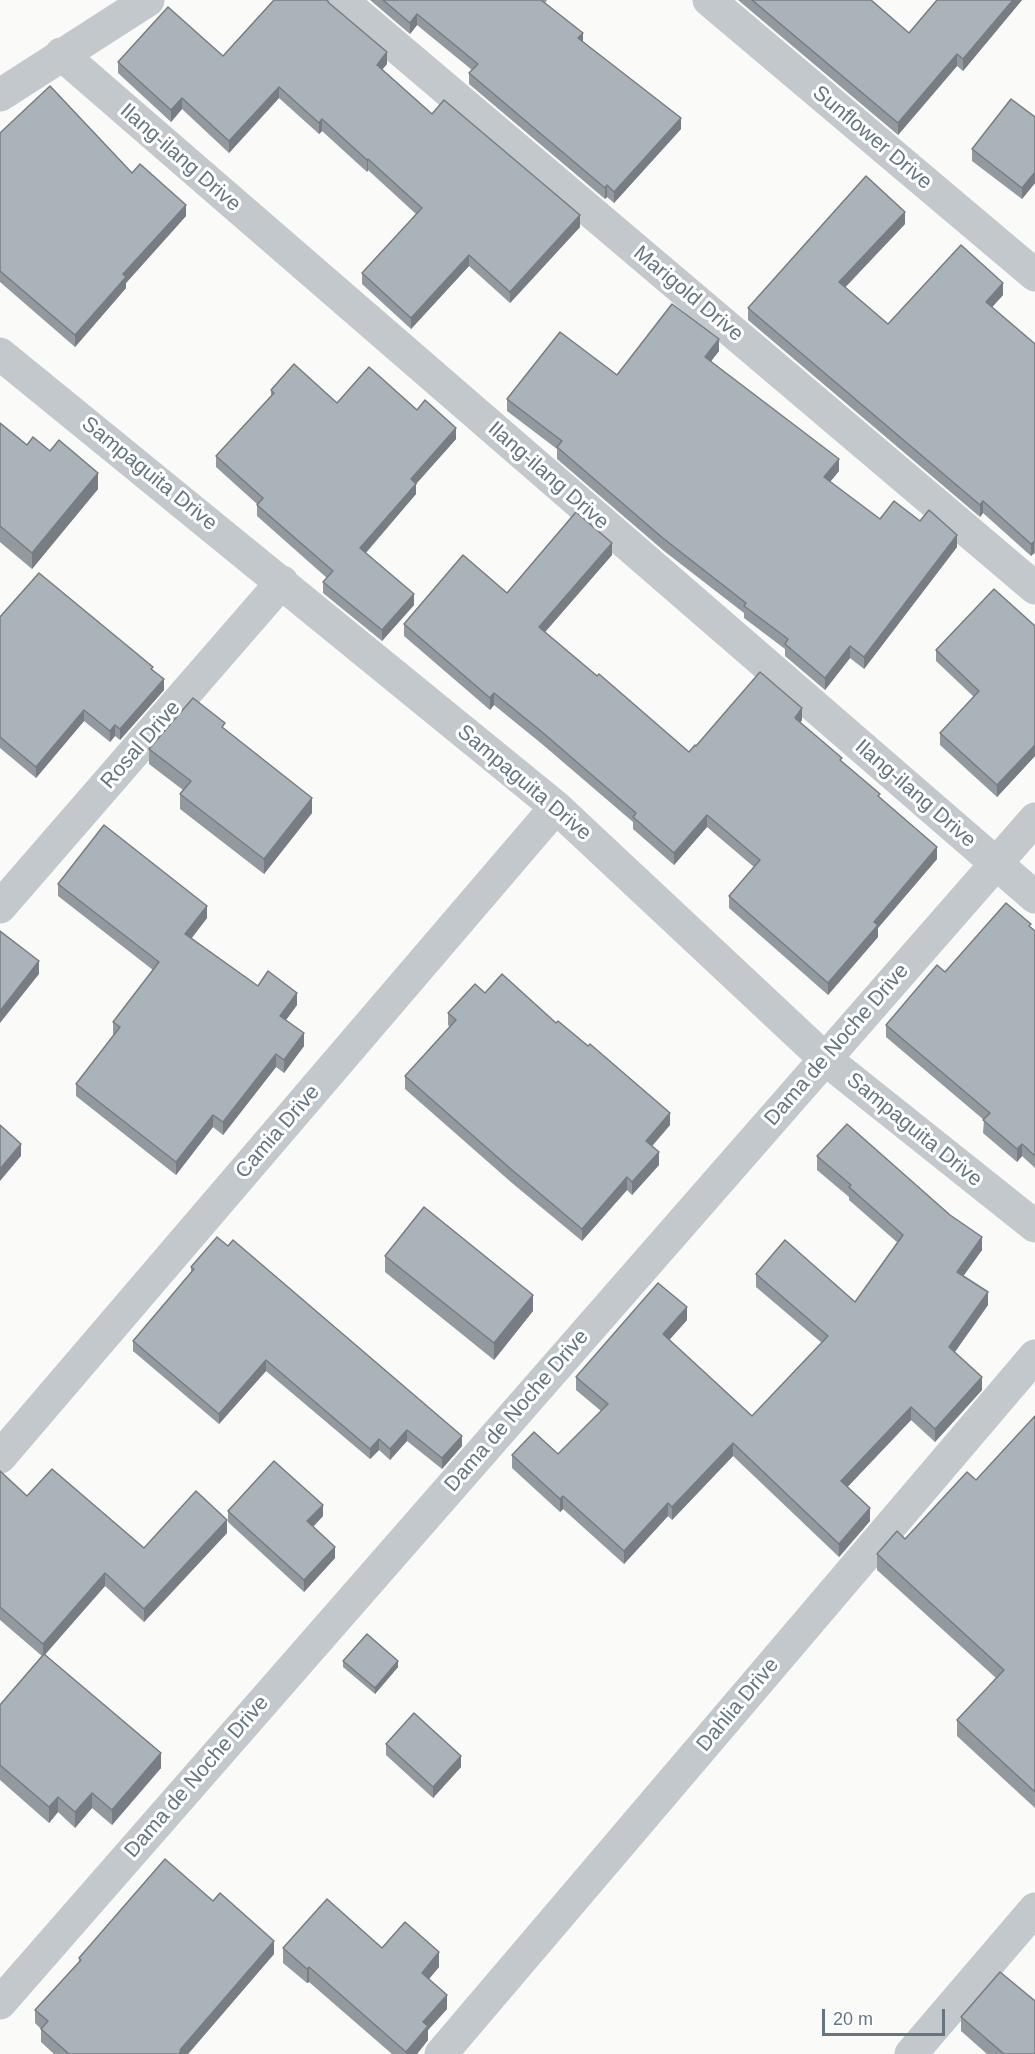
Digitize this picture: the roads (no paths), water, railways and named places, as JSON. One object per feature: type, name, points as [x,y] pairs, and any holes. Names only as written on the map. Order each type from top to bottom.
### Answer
[{"type":"street","points":[[0,95],[148,0]]},
{"type":"street","name":"Marigold Drive","points":[[341,0],[1035,588]]},
{"type":"street","name":"Sunflower Drive","points":[[709,0],[1035,275]]},
{"type":"street","name":"Ilang-ilang Drive","points":[[61,54],[1035,897]]},
{"type":"street","name":"Sampaguita Drive","points":[[0,354],[556,807],[824,1058],[1035,1226]]},
{"type":"street","name":"Rosal Drive","points":[[0,907],[282,582]]},
{"type":"street","name":"Camia Drive","points":[[0,1457],[556,807]]},
{"type":"street","name":"Dama de Noche Drive","points":[[0,2003],[1035,819]]},
{"type":"street","name":"Dahlia Drive","points":[[441,2054],[1035,1356]]},
{"type":"street","points":[[911,2054],[1035,1910]]}]
